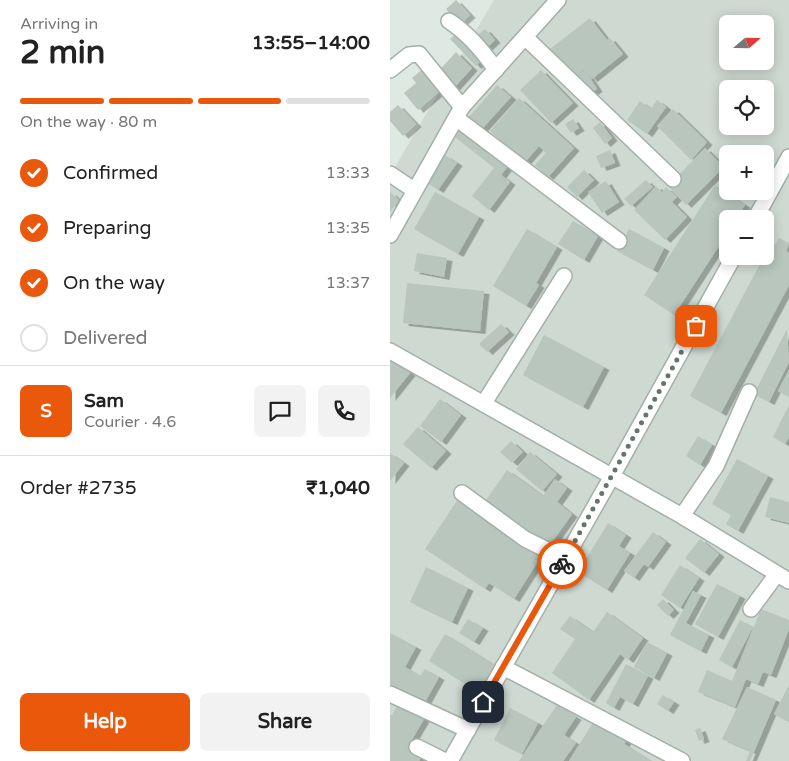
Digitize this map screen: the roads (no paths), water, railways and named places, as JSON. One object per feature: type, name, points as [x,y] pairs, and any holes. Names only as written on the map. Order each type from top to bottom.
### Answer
[{"type":"street","points":[[390,235],[459,113],[558,0]]},
{"type":"street","points":[[449,21],[462,29],[485,54],[496,70]]},
{"type":"street","points":[[525,37],[673,179]]},
{"type":"street","points":[[390,70],[409,55],[419,54],[459,113],[619,241]]},
{"type":"street","points":[[760,210],[789,157]]},
{"type":"street","points":[[390,174],[414,190]]},
{"type":"street","points":[[450,761],[611,478],[729,265]]},
{"type":"street","points":[[484,403],[564,276]]},
{"type":"street","points":[[390,351],[484,403],[611,478],[682,516],[783,578],[751,609]]},
{"type":"street","points":[[682,516],[716,466],[749,392]]},
{"type":"street","points":[[462,493],[525,539],[565,559]]},
{"type":"street","points":[[503,667],[682,761]]},
{"type":"street","points":[[390,694],[468,730]]},
{"type":"street","points":[[416,747],[445,761]]}]
